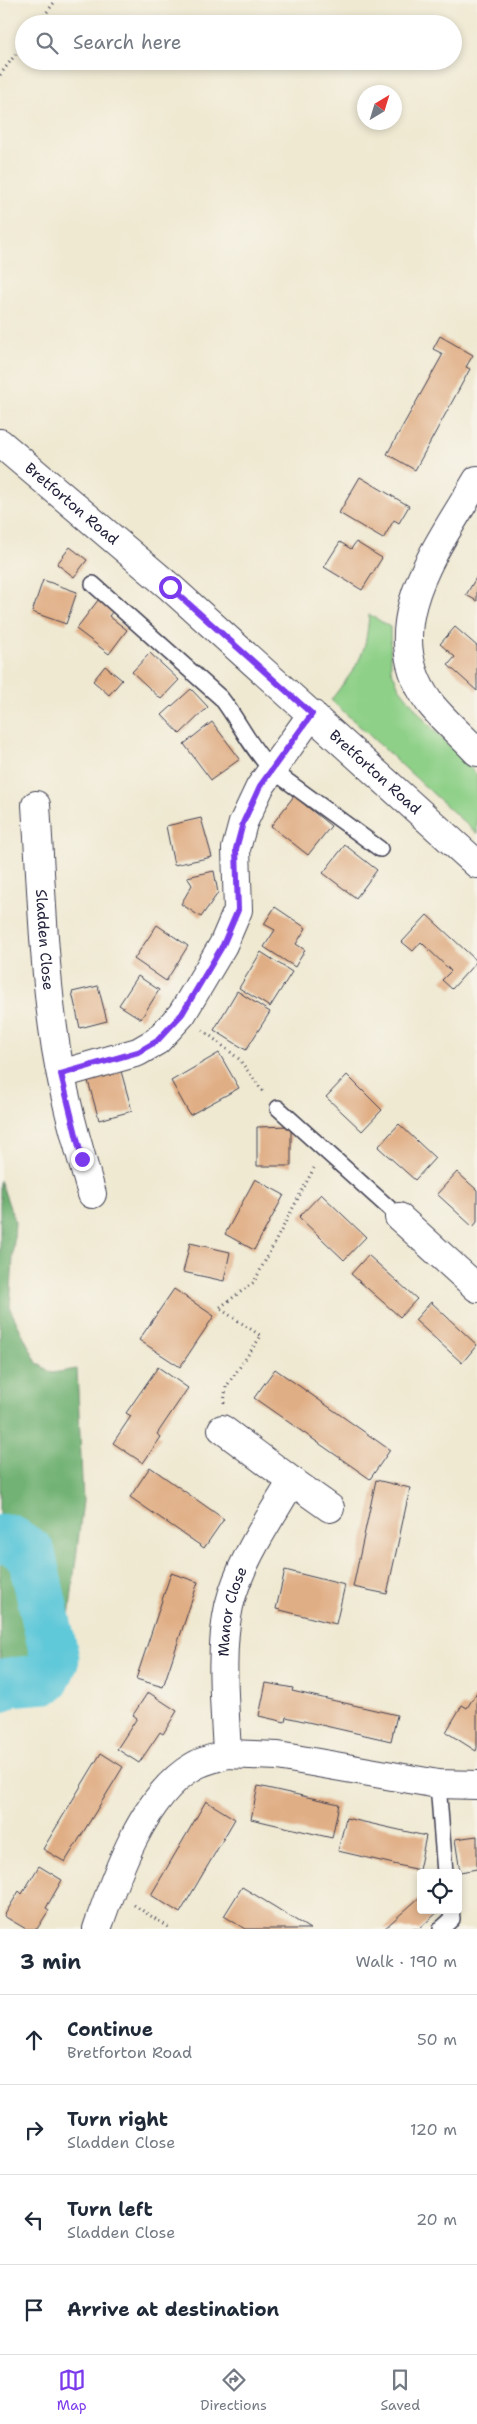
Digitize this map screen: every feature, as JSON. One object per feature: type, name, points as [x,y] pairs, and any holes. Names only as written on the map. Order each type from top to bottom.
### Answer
[{"type":"street","name":"Bretforton Road","points":[[0,443],[170,587],[477,864]]},
{"type":"street","points":[[477,480],[417,586],[409,617],[408,641],[412,667],[429,702],[477,752]]},
{"type":"street","points":[[61,1074],[138,1052],[157,1041],[182,1014],[223,945],[238,910],[236,849],[243,823],[260,786],[312,714]]},
{"type":"street","name":"Sladden Close","points":[[36,805],[46,969],[53,1030],[61,1074],[92,1194]]},
{"type":"street","points":[[399,1217],[477,1288]]},
{"type":"street","points":[[222,1429],[330,1508]]},
{"type":"street","name":"Manor Close","points":[[227,1754],[223,1671],[230,1606],[250,1551],[292,1481]]},
{"type":"street","points":[[97,1929],[110,1890],[135,1833],[170,1784],[194,1766],[227,1754],[278,1756],[438,1784],[477,1784]]},
{"type":"lane","points":[[93,584],[221,698],[234,715],[257,754],[272,770],[380,849]]},
{"type":"lane","points":[[274,1104],[399,1217]]},
{"type":"lane","points":[[438,1784],[445,1869]]},
{"type":"lane","points":[[440,1929],[452,1919],[451,1914]]},
{"type":"path","points":[[45,15],[56,0]]},
{"type":"path","points":[[0,75],[15,55]]},
{"type":"path","points":[[182,1014],[239,1058],[274,1104]]},
{"type":"path","points":[[222,1429],[226,1387],[261,1336],[219,1308],[254,1282],[324,1148]]},
{"type":"path","points":[[110,1890],[171,1929]]},
{"type":"green space","points":[[369,614],[390,627],[391,669],[399,687],[426,722],[477,775],[477,834],[331,700],[354,669],[363,652]]},
{"type":"green space","points":[[0,1180],[15,1222],[10,1309],[37,1363],[52,1373],[77,1369],[83,1501],[67,1633],[46,1679],[8,1682],[0,1688]]},
{"type":"building","points":[[440,336],[473,355],[466,367],[470,369],[415,470],[387,454],[443,354],[433,349]]},
{"type":"building","points":[[360,477],[409,506],[399,523],[394,520],[383,539],[339,513]]},
{"type":"building","points":[[340,542],[351,549],[356,542],[382,558],[362,590],[324,567]]},
{"type":"building","points":[[70,547],[87,560],[74,577],[57,564]]},
{"type":"building","points":[[477,576],[477,601],[466,595]]},
{"type":"building","points":[[43,580],[77,592],[66,624],[32,612]]},
{"type":"building","points":[[99,599],[113,611],[109,616],[127,630],[109,654],[76,629]]},
{"type":"building","points":[[455,627],[477,646],[477,691],[448,665],[455,657],[440,644]]},
{"type":"building","points":[[150,653],[179,680],[161,699],[132,672]]},
{"type":"building","points":[[105,666],[122,680],[109,695],[93,681]]},
{"type":"building","points":[[191,689],[208,707],[180,734],[162,715]]},
{"type":"building","points":[[212,722],[240,759],[211,780],[184,744]]},
{"type":"building","points":[[294,796],[331,826],[308,855],[271,826]]},
{"type":"building","points":[[201,818],[212,857],[174,865],[166,826]]},
{"type":"building","points":[[345,845],[377,870],[356,898],[323,873]]},
{"type":"building","points":[[214,871],[218,893],[201,917],[181,904],[192,885],[187,877]]},
{"type":"building","points":[[275,907],[306,928],[296,944],[305,950],[295,967],[264,947],[275,930],[264,924]]},
{"type":"building","points":[[427,915],[477,961],[452,989],[442,980],[451,971],[421,942],[413,951],[402,942]]},
{"type":"building","points":[[157,925],[188,946],[166,981],[134,959]]},
{"type":"building","points":[[261,952],[292,972],[270,1007],[239,988]]},
{"type":"building","points":[[138,976],[159,990],[141,1019],[119,1005]]},
{"type":"building","points":[[98,986],[107,1021],[80,1028],[72,992]]},
{"type":"building","points":[[237,991],[270,1012],[246,1050],[214,1030]]},
{"type":"building","points":[[219,1053],[239,1088],[190,1115],[171,1081]]},
{"type":"building","points":[[121,1071],[132,1111],[99,1120],[88,1081]]},
{"type":"building","points":[[347,1075],[382,1110],[362,1131],[326,1097]]},
{"type":"building","points":[[399,1124],[435,1158],[415,1180],[378,1147]]},
{"type":"building","points":[[291,1126],[291,1166],[257,1166],[257,1127]]},
{"type":"building","points":[[457,1172],[477,1190],[477,1222],[473,1227],[437,1194]]},
{"type":"building","points":[[255,1179],[284,1195],[254,1250],[225,1234]]},
{"type":"building","points":[[321,1194],[366,1237],[344,1260],[299,1217]]},
{"type":"building","points":[[190,1243],[230,1252],[224,1281],[183,1272]]},
{"type":"building","points":[[368,1255],[417,1299],[400,1317],[351,1274]]},
{"type":"building","points":[[174,1289],[214,1316],[180,1367],[139,1340]]},
{"type":"building","points":[[431,1302],[477,1345],[462,1363],[415,1320]]},
{"type":"building","points":[[158,1367],[188,1388],[157,1434],[161,1437],[143,1463],[113,1443],[131,1416],[126,1413]]},
{"type":"building","points":[[275,1369],[390,1450],[370,1479],[254,1398]]},
{"type":"building","points":[[150,1467],[224,1519],[204,1548],[130,1497]]},
{"type":"building","points":[[376,1480],[410,1488],[387,1594],[353,1587]]},
{"type":"building","points":[[285,1570],[345,1585],[336,1624],[276,1609]]},
{"type":"building","points":[[171,1573],[198,1582],[163,1687],[136,1679]]},
{"type":"building","points":[[266,1683],[293,1688],[292,1691],[397,1715],[391,1741],[286,1717],[285,1722],[259,1716]]},
{"type":"building","points":[[148,1692],[177,1711],[163,1734],[160,1732],[139,1763],[117,1749],[137,1718],[133,1715]]},
{"type":"building","points":[[477,1692],[476,1751],[446,1732],[462,1705],[467,1708]]},
{"type":"building","points":[[101,1753],[123,1767],[65,1862],[43,1849]]},
{"type":"building","points":[[258,1786],[339,1804],[332,1838],[251,1819]]},
{"type":"building","points":[[206,1801],[235,1819],[180,1913],[151,1895]]},
{"type":"building","points":[[346,1818],[426,1836],[419,1869],[417,1870],[338,1851]]},
{"type":"building","points":[[477,1836],[477,1869],[462,1872],[462,1869],[460,1869],[455,1839]]},
{"type":"building","points":[[39,1866],[62,1880],[46,1908],[49,1910],[37,1929],[26,1929],[4,1916],[19,1891],[22,1894]]},
{"type":"building","points":[[242,1887],[310,1929],[245,1929],[224,1916]]},
{"type":"building","points":[[417,1900],[417,1914],[436,1914],[419,1929],[384,1929]]},
{"type":"waterway","points":[[0,1540],[8,1538],[31,1553],[55,1659],[46,1679],[8,1682],[0,1688]]},
{"type":"route","points":[[82,1159],[61,1074],[138,1052],[157,1041],[182,1014],[223,945],[238,910],[236,849],[243,823],[260,786],[312,714],[170,587]]}]
